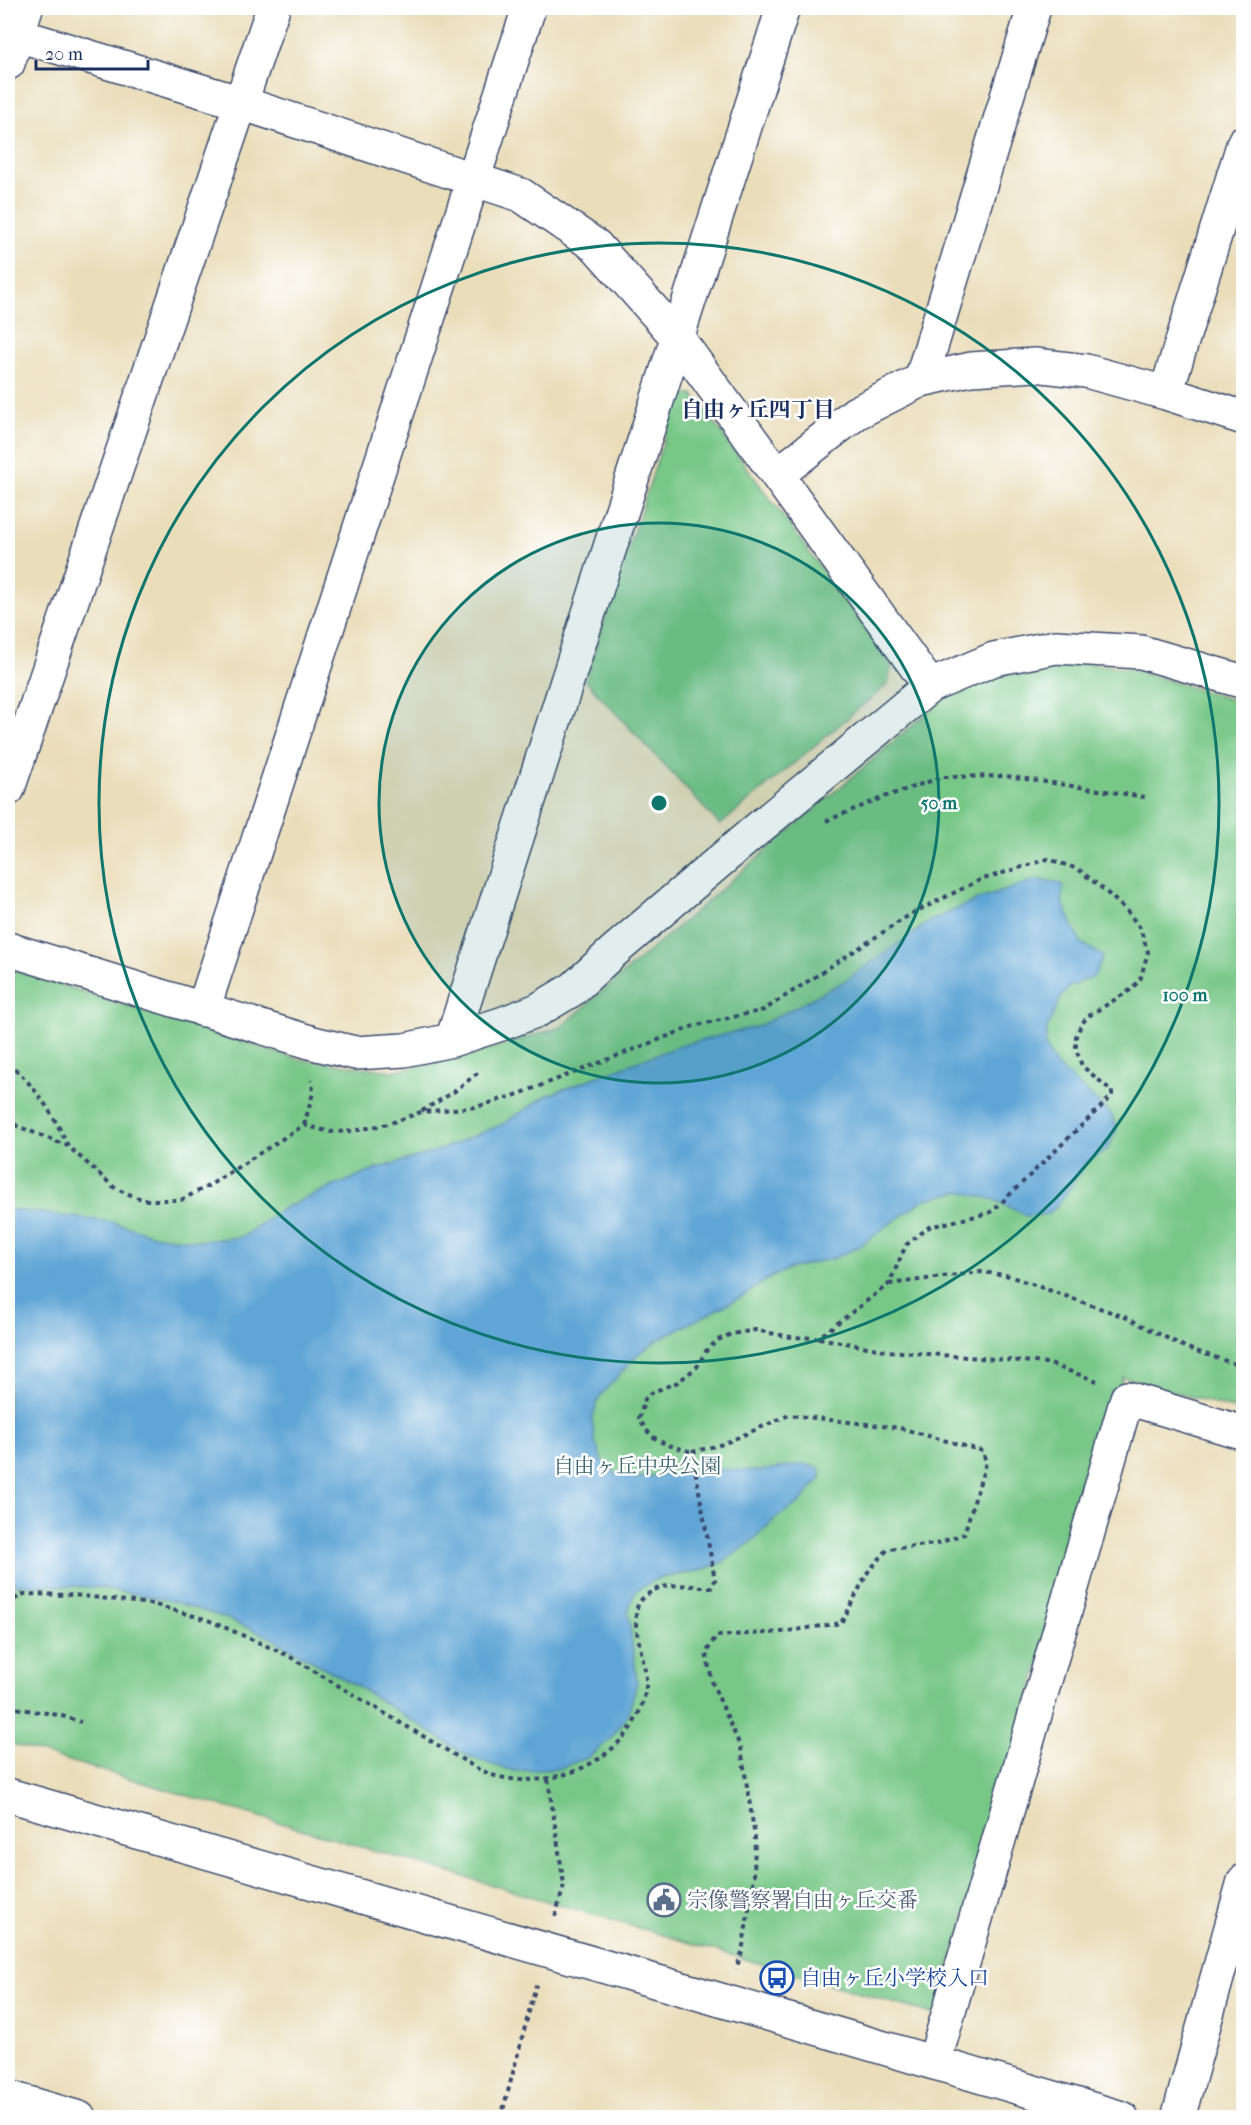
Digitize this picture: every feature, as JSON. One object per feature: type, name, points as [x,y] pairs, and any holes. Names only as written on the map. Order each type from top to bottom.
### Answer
[{"type":"street","points":[[8,789],[273,8]]},
{"type":"street","points":[[203,1010],[529,8]]},
{"type":"street","points":[[452,1040],[783,8]]},
{"type":"street","points":[[921,380],[1034,8]]},
{"type":"street","points":[[14,35],[241,103],[521,195],[596,246],[677,337],[930,686]]},
{"type":"street","points":[[1166,393],[1244,142]]},
{"type":"street","points":[[777,475],[856,412],[921,380],[971,369],[1035,365],[1086,371],[1244,418]]},
{"type":"street","points":[[8,949],[313,1043],[355,1053],[404,1050],[452,1040],[538,1010],[573,989],[755,831],[930,686],[994,659],[1056,647],[1141,652],[1244,682]]},
{"type":"street","points":[[934,2063],[1127,1398],[1244,1433]]},
{"type":"street","points":[[8,1795],[1122,2118]]},
{"type":"street","points":[[1178,2118],[1244,1881]]},
{"type":"street","points":[[8,2097],[79,2118]]},
{"type":"path","points":[[818,824],[884,797],[942,777],[1006,776],[1145,797]]},
{"type":"path","points":[[304,1125],[330,1132],[353,1131],[388,1124],[421,1112],[476,1107],[519,1094],[694,1026],[764,1010],[911,914],[980,880],[1048,859],[1078,869],[1127,911],[1140,928],[1148,952],[1140,980],[1129,992],[1090,1015],[1082,1023],[1076,1036],[1076,1048],[1082,1066],[1112,1090],[1112,1096],[998,1207],[989,1213],[929,1227],[906,1245],[893,1270],[889,1284]]},
{"type":"path","points":[[8,1118],[17,1126],[68,1146],[116,1189],[144,1200],[181,1200],[210,1185],[304,1125],[314,1093],[310,1066],[313,1043]]},
{"type":"path","points":[[8,1063],[30,1084],[60,1128],[68,1146]]},
{"type":"path","points":[[818,1338],[889,1284],[980,1272],[1006,1275],[1125,1317],[1187,1348],[1244,1367]]},
{"type":"path","points":[[724,2001],[742,1952],[754,1877],[755,1838],[741,1748],[713,1685],[706,1653],[716,1636],[782,1632],[841,1623],[868,1572],[888,1549],[936,1544],[964,1534],[986,1463],[983,1451],[900,1428],[789,1415],[723,1444],[692,1452],[654,1440],[644,1429],[639,1418],[645,1399],[653,1392],[678,1382],[697,1366],[706,1351],[718,1340],[731,1334],[755,1330],[818,1338],[888,1351],[1047,1363],[1108,1384],[1127,1398]]},
{"type":"path","points":[[8,1603],[24,1594],[74,1595],[152,1604],[208,1620],[287,1655],[478,1769],[499,1777],[548,1779],[580,1769],[605,1755],[624,1738],[634,1724],[646,1686],[635,1615],[641,1599],[675,1583],[711,1588],[716,1580],[692,1452]]},
{"type":"path","points":[[8,1707],[58,1715],[81,1722]]},
{"type":"path","points":[[501,2118],[564,1885],[548,1779]]},
{"type":"green space","points":[[693,394],[892,665],[888,684],[720,825],[585,680],[678,397]]},
{"type":"green space","name":"自由ヶ丘中央公園","points":[[1090,663],[1135,670],[1243,703],[1243,1412],[1123,1377],[935,2015],[8,1743],[8,968],[298,1059],[393,1071],[473,1054],[561,1027],[950,693],[1027,668]]},
{"type":"water","points":[[1036,880],[1057,882],[1063,886],[1062,901],[1081,943],[1103,956],[1094,976],[1069,987],[1061,997],[1047,1029],[1045,1045],[1055,1064],[1111,1114],[1117,1129],[1107,1150],[1088,1161],[1049,1214],[1027,1216],[995,1200],[960,1191],[923,1200],[858,1247],[834,1258],[788,1269],[766,1280],[743,1296],[661,1338],[638,1354],[599,1397],[592,1419],[595,1442],[602,1460],[616,1474],[636,1478],[716,1469],[760,1471],[804,1464],[820,1469],[821,1478],[799,1503],[777,1517],[751,1542],[723,1562],[698,1571],[656,1579],[635,1591],[628,1611],[637,1682],[628,1715],[611,1738],[589,1757],[557,1769],[514,1771],[493,1765],[467,1755],[357,1686],[268,1636],[226,1618],[168,1600],[96,1587],[8,1584],[8,1209],[112,1222],[157,1236],[200,1241],[242,1237],[284,1208],[383,1167],[437,1151],[503,1124],[548,1095],[682,1045],[759,1026],[843,982],[931,921],[977,900]]},
{"type":"place","name":"宗像警察署自由ヶ丘交番","points":[[664,1900]]},
{"type":"place","name":"自由ヶ丘小学校入口","points":[[777,1978]]},
{"type":"district","name":"自由ヶ丘四丁目","points":[[758,409]]}]
